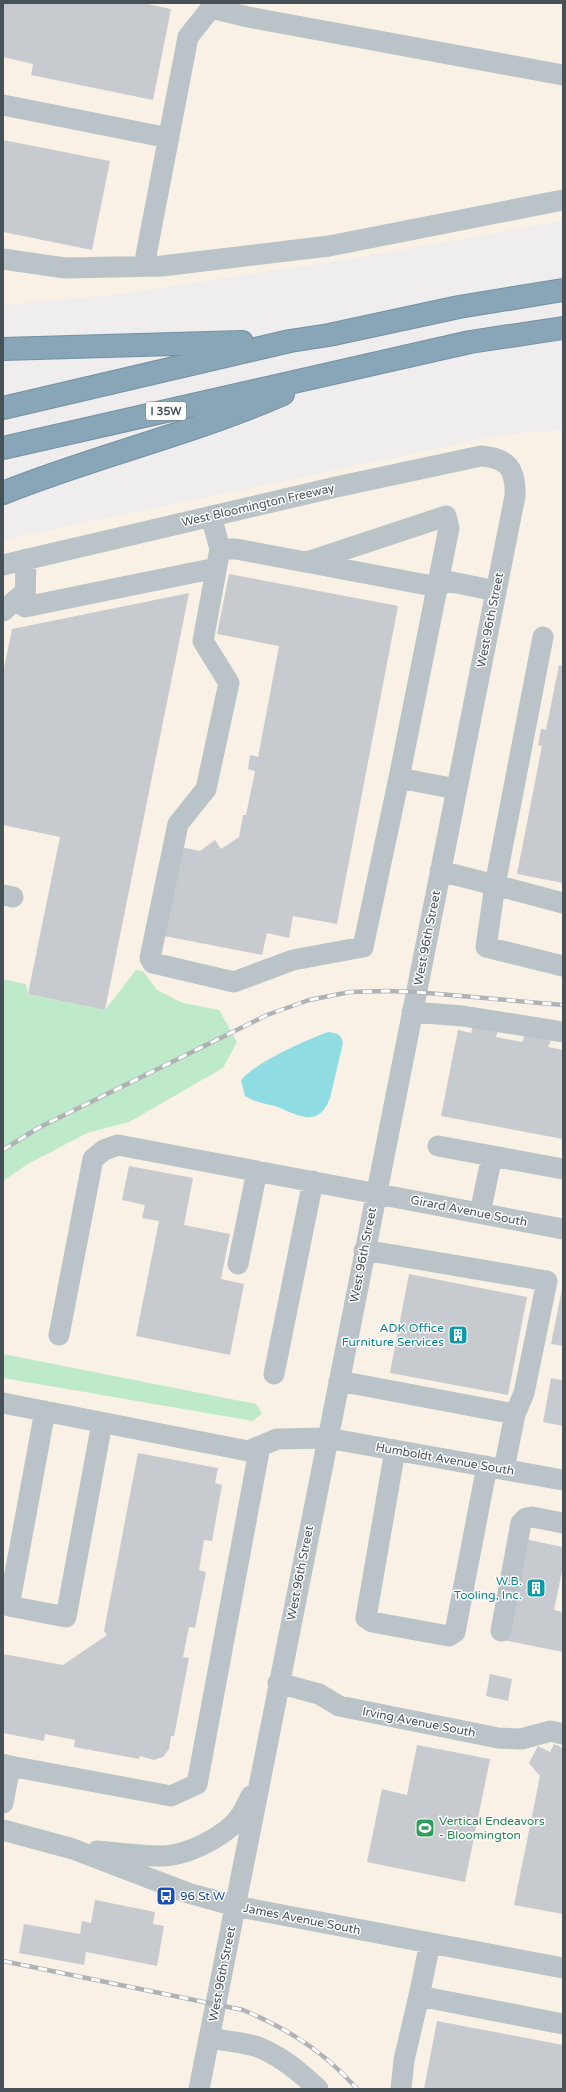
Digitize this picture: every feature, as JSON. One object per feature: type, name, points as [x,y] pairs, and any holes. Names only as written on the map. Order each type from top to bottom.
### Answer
[{"type":"highway","points":[[3,408],[290,341],[329,335],[459,307],[563,290]]},
{"type":"highway","name":"I 35W","points":[[3,448],[470,342],[563,328]]},
{"type":"highway","points":[[3,349],[290,341]]},
{"type":"highway","points":[[3,493],[48,475],[239,414],[329,374]]},
{"type":"street","points":[[144,266],[188,37],[211,6],[248,17],[563,75]]},
{"type":"street","points":[[3,105],[169,138]]},
{"type":"street","points":[[3,259],[65,268],[162,266],[330,246],[563,200]]},
{"type":"street","name":"West Bloomington Freeway","points":[[3,564],[481,456],[496,458],[505,462],[510,470]]},
{"type":"street","name":"West 96th Street","points":[[199,2089],[278,1683],[515,496],[514,476],[510,470]]},
{"type":"street","points":[[211,516],[218,558],[203,641],[229,683],[206,789],[178,824],[150,958],[153,963],[234,982],[293,960],[363,947],[399,778],[435,593],[438,587],[450,528],[446,516],[307,562]]},
{"type":"street","points":[[26,559],[25,607],[218,558],[236,549],[438,587],[447,581],[496,590]]},
{"type":"street","points":[[3,611],[25,592]]},
{"type":"street","points":[[543,637],[495,885],[486,947],[563,966]]},
{"type":"street","points":[[399,778],[456,789]]},
{"type":"street","points":[[440,871],[563,903]]},
{"type":"street","points":[[412,1012],[463,1016],[563,1032]]},
{"type":"street","name":"Girard Avenue South","points":[[58,1335],[93,1160],[104,1150],[118,1145],[376,1192],[563,1229]]},
{"type":"street","points":[[438,1146],[563,1169]]},
{"type":"street","points":[[480,1213],[492,1156]]},
{"type":"street","points":[[238,1264],[257,1171]]},
{"type":"street","points":[[274,1374],[313,1181]]},
{"type":"street","points":[[364,1250],[547,1281],[524,1393],[495,1468],[455,1632],[449,1636],[372,1622],[366,1618],[395,1450]]},
{"type":"street","points":[[338,1381],[515,1414]]},
{"type":"street","name":"Humboldt Avenue South","points":[[3,1403],[248,1451],[276,1439],[327,1438],[563,1480]]},
{"type":"street","points":[[45,1411],[9,1606],[66,1617],[102,1422]]},
{"type":"street","points":[[3,1803],[6,1765],[171,1796],[197,1784],[260,1446]]},
{"type":"street","points":[[502,1631],[521,1523],[526,1518],[532,1517],[563,1524]]},
{"type":"street","name":"Irving Avenue South","points":[[278,1683],[319,1694],[339,1706],[498,1738],[521,1739],[550,1731],[563,1734]]},
{"type":"street","points":[[74,1849],[163,1856],[195,1848],[214,1839],[241,1816],[259,1781]]},
{"type":"street","name":"James Avenue South","points":[[3,1830],[74,1849],[188,1893],[235,1906],[563,1968]]},
{"type":"street","points":[[401,2089],[404,2060],[430,1943]]},
{"type":"street","points":[[419,1996],[563,2024]]},
{"type":"street","points":[[209,2038],[256,2047],[274,2054],[301,2072],[318,2089]]},
{"type":"shaded area","points":[[3,3],[563,3],[563,221],[350,259],[114,295],[3,305]]},
{"type":"shaded area","points":[[563,430],[563,2089],[3,2089],[3,542],[21,536],[507,434]]},
{"type":"green space","points":[[136,970],[143,971],[157,990],[183,1003],[219,1010],[237,1042],[223,1068],[129,1122],[87,1133],[28,1164],[3,1181],[3,979],[26,984],[28,994],[105,1010]]},
{"type":"green space","points":[[3,1354],[256,1404],[262,1413],[253,1421],[3,1378]]},
{"type":"water","points":[[328,1032],[338,1034],[343,1043],[330,1098],[325,1108],[319,1114],[313,1117],[306,1117],[245,1096],[241,1081],[256,1068],[267,1060],[294,1046]]},
{"type":"building","points":[[3,3],[143,3],[171,9],[153,100],[31,75],[33,64],[3,57]]},
{"type":"building","points":[[3,140],[110,161],[92,250],[3,232]]},
{"type":"building","points":[[229,574],[398,606],[337,924],[293,916],[289,938],[267,933],[262,955],[164,936],[181,847],[200,851],[215,840],[221,849],[239,837],[243,815],[246,815],[255,771],[248,769],[250,755],[258,757],[279,646],[217,634]]},
{"type":"building","points":[[189,593],[105,1010],[28,994],[60,837],[3,825],[3,673],[12,629]]},
{"type":"building","points":[[559,665],[563,666],[563,883],[517,874],[542,746],[538,745],[541,729],[546,730]]},
{"type":"building","points":[[474,1022],[498,1031],[496,1037],[522,1042],[526,1032],[551,1041],[548,1047],[563,1050],[563,1139],[441,1116],[458,1030],[471,1033]]},
{"type":"building","points":[[129,1166],[193,1178],[184,1225],[230,1234],[221,1279],[244,1284],[230,1355],[136,1336],[159,1221],[142,1218],[145,1205],[122,1200]]},
{"type":"building","name":"ADK Office Furniture Services","points":[[409,1274],[527,1297],[508,1395],[390,1373]]},
{"type":"building","points":[[563,1289],[563,1346],[551,1344]]},
{"type":"building","points":[[551,1378],[562,1380],[563,1426],[543,1422]]},
{"type":"building","points":[[138,1453],[218,1468],[215,1483],[222,1485],[212,1541],[204,1540],[199,1570],[206,1572],[195,1628],[189,1627],[183,1657],[189,1658],[174,1736],[171,1736],[169,1749],[163,1757],[154,1760],[140,1756],[139,1759],[74,1747],[75,1740],[45,1734],[44,1741],[3,1733],[3,1654],[63,1665],[107,1635],[104,1631]]},
{"type":"building","name":"W.B. Tooling, Inc.","points":[[524,1539],[563,1547],[563,1566],[554,1610],[563,1612],[563,1652],[503,1640]]},
{"type":"building","points":[[490,1674],[512,1679],[508,1701],[486,1696]]},
{"type":"building","points":[[554,1744],[563,1748],[563,1914],[514,1905],[540,1776],[529,1763],[538,1746],[550,1752]]},
{"type":"building","name":"Vertical Endeavors - Bloomington","points":[[417,1745],[490,1759],[465,1882],[367,1862],[382,1789],[407,1795]]},
{"type":"building","points":[[95,1900],[155,1912],[153,1924],[164,1926],[157,1966],[86,1952],[84,1965],[19,1953],[24,1924],[80,1934],[82,1921],[91,1923]]},
{"type":"building","points":[[437,2021],[563,2045],[563,2089],[424,2089]]},
{"type":"railway","points":[[3,1150],[38,1128],[267,1015],[309,1000],[350,992],[387,991],[416,992],[563,1005]]},
{"type":"railway","points":[[3,1961],[243,2010],[275,2025],[305,2043],[332,2064],[357,2089]]},
{"type":"place","name":"ADK Office Furniture Services","points":[[458,1335]]},
{"type":"place","name":"W.B. Tooling, Inc.","points":[[536,1588]]},
{"type":"place","name":"Vertical Endeavors - Bloomington","points":[[425,1828]]},
{"type":"place","name":"96 St W","points":[[166,1896]]}]
